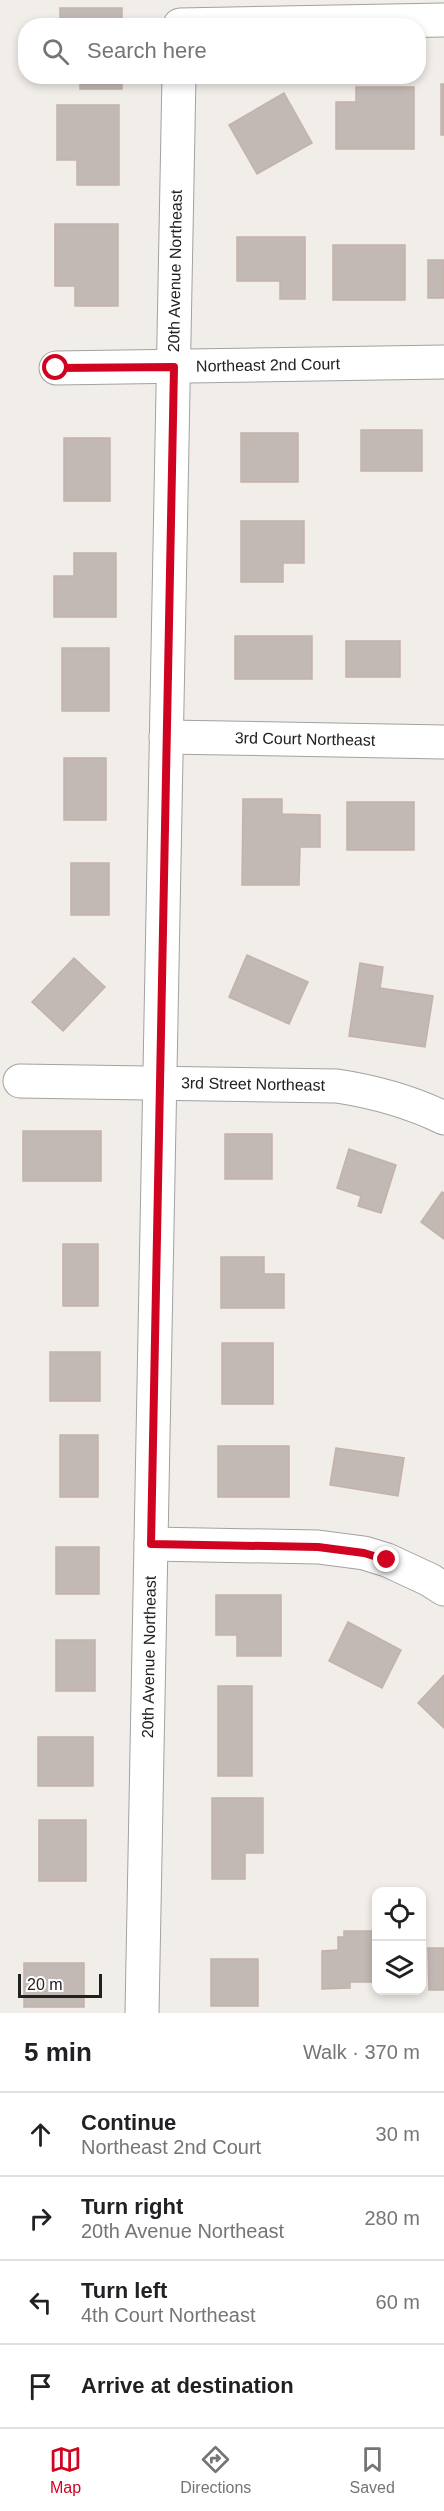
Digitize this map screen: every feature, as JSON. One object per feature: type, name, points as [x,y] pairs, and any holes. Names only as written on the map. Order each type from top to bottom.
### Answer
[{"type":"street","points":[[180,0],[180,18]]},
{"type":"street","points":[[426,20],[444,20]]},
{"type":"street","name":"20th Avenue Northeast","points":[[142,2013],[179,84]]},
{"type":"street","name":"Northeast 2nd Court","points":[[56,368],[444,362]]},
{"type":"street","name":"3rd Court Northeast","points":[[166,737],[444,742]]},
{"type":"street","name":"3rd Street Northeast","points":[[20,1081],[337,1086],[376,1092],[415,1104],[444,1118]]},
{"type":"street","points":[[151,1544],[318,1547],[364,1553],[387,1560],[444,1589]]},
{"type":"building","points":[[60,8],[122,8],[122,18],[60,18]]},
{"type":"building","points":[[80,84],[122,84],[122,89],[80,89]]},
{"type":"building","points":[[441,84],[444,84],[444,135],[441,135]]},
{"type":"building","points":[[356,87],[414,87],[414,149],[336,149],[336,102],[356,102]]},
{"type":"building","points":[[284,93],[312,143],[257,174],[229,125]]},
{"type":"building","points":[[57,105],[119,105],[119,185],[77,185],[77,160],[57,160]]},
{"type":"building","points":[[55,224],[118,224],[118,306],[75,306],[75,286],[55,286]]},
{"type":"building","points":[[237,237],[305,237],[305,299],[280,299],[280,281],[237,281]]},
{"type":"building","points":[[333,245],[405,245],[405,300],[333,300]]},
{"type":"building","points":[[428,260],[444,260],[444,298],[428,298]]},
{"type":"building","points":[[361,430],[422,430],[422,471],[361,471]]},
{"type":"building","points":[[241,433],[298,433],[298,482],[241,482]]},
{"type":"building","points":[[64,438],[110,438],[110,501],[64,501]]},
{"type":"building","points":[[241,521],[304,521],[304,563],[283,563],[283,582],[241,582]]},
{"type":"building","points":[[74,553],[116,553],[116,617],[54,617],[54,576],[74,576]]},
{"type":"building","points":[[235,636],[312,636],[312,679],[235,679]]},
{"type":"building","points":[[346,641],[400,641],[400,677],[346,677]]},
{"type":"building","points":[[62,648],[109,648],[109,711],[62,711]]},
{"type":"building","points":[[64,758],[106,758],[106,820],[64,820]]},
{"type":"building","points":[[243,799],[282,799],[282,814],[320,815],[320,847],[300,847],[299,885],[242,885]]},
{"type":"building","points":[[347,802],[414,802],[414,850],[347,850]]},
{"type":"building","points":[[71,863],[109,863],[109,915],[71,915]]},
{"type":"building","points":[[247,955],[308,982],[289,1024],[229,997]]},
{"type":"building","points":[[74,958],[105,987],[63,1031],[32,1002]]},
{"type":"building","points":[[360,963],[383,967],[380,988],[433,996],[425,1047],[349,1036]]},
{"type":"building","points":[[23,1131],[101,1131],[101,1181],[23,1181]]},
{"type":"building","points":[[225,1134],[272,1134],[272,1179],[225,1179]]},
{"type":"building","points":[[349,1149],[396,1165],[381,1213],[358,1206],[361,1196],[337,1188]]},
{"type":"building","points":[[442,1192],[444,1193],[444,1239],[421,1222]]},
{"type":"building","points":[[63,1244],[98,1244],[98,1306],[63,1306]]},
{"type":"building","points":[[221,1257],[264,1257],[264,1274],[284,1274],[284,1308],[221,1308]]},
{"type":"building","points":[[222,1343],[273,1343],[273,1404],[222,1404]]},
{"type":"building","points":[[50,1352],[100,1352],[100,1401],[50,1401]]},
{"type":"building","points":[[60,1435],[98,1435],[98,1497],[60,1497]]},
{"type":"building","points":[[218,1446],[289,1446],[289,1497],[218,1497]]},
{"type":"building","points":[[336,1448],[404,1458],[398,1496],[330,1485]]},
{"type":"building","points":[[56,1547],[99,1547],[99,1594],[56,1594]]},
{"type":"building","points":[[216,1595],[281,1595],[281,1656],[237,1656],[237,1635],[216,1635]]},
{"type":"building","points":[[348,1622],[401,1650],[382,1688],[329,1661]]},
{"type":"building","points":[[56,1640],[95,1640],[95,1691],[56,1691]]},
{"type":"building","points":[[444,1675],[444,1728],[418,1703]]},
{"type":"building","points":[[218,1686],[252,1686],[252,1776],[218,1776]]},
{"type":"building","points":[[38,1737],[93,1737],[93,1786],[38,1786]]},
{"type":"building","points":[[212,1798],[263,1798],[263,1853],[245,1853],[245,1879],[212,1879]]},
{"type":"building","points":[[39,1820],[86,1820],[86,1881],[39,1881]]},
{"type":"building","points":[[344,1931],[372,1931],[372,1982],[350,1982],[350,1988],[322,1989],[322,1951],[338,1950],[338,1937],[344,1937]]},
{"type":"building","points":[[428,1948],[444,1948],[444,1990],[429,1990]]},
{"type":"building","points":[[211,1959],[258,1959],[258,2006],[211,2006]]},
{"type":"building","points":[[24,1963],[84,1963],[84,2007],[24,2007]]},
{"type":"route","points":[[56,368],[174,367],[151,1544],[318,1547],[364,1553],[387,1560]]}]
